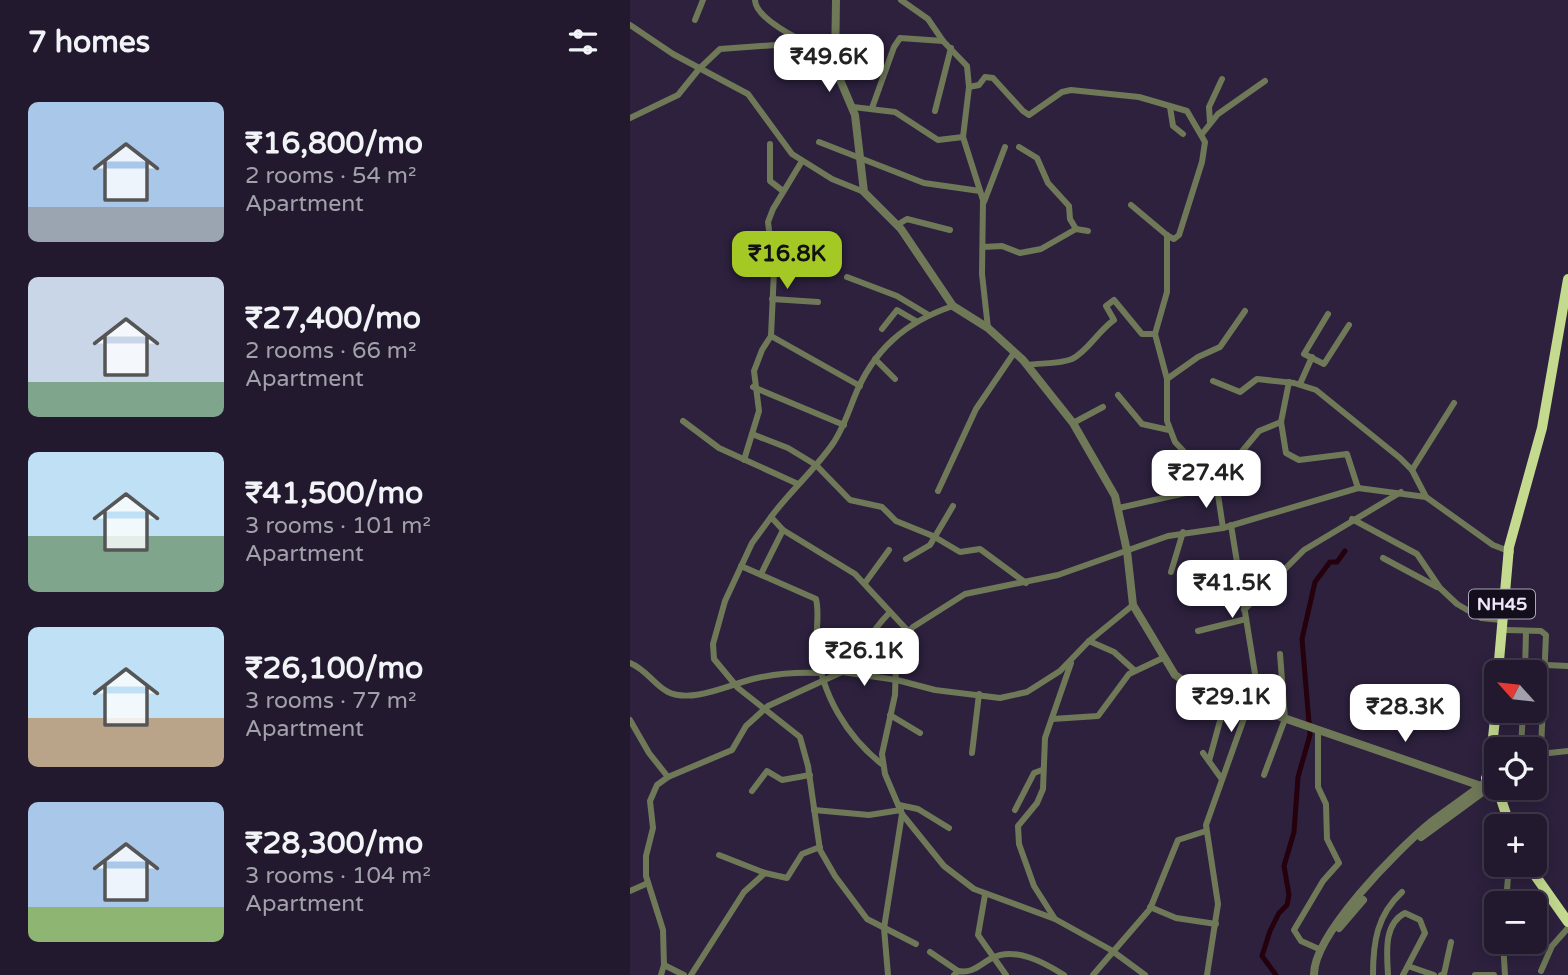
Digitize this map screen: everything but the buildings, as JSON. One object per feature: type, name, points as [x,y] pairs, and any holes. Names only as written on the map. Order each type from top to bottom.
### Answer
[{"type":"highway","name":"NH45","points":[[1502,660],[1503,625],[1513,538],[1546,409],[1568,279]]},
{"type":"highway","points":[[1536,877],[1568,925]]},
{"type":"street","points":[[695,20],[703,0]]},
{"type":"street","points":[[755,0],[761,14],[804,43],[834,55]]},
{"type":"street","points":[[836,0],[834,55],[838,81],[853,107],[857,155],[864,192]]},
{"type":"street","points":[[901,0],[928,19],[943,41],[967,66],[969,87],[963,137],[983,203],[988,328]]},
{"type":"street","points":[[630,25],[699,69],[748,94],[768,118],[785,148],[832,179],[864,192],[897,225],[953,306],[988,328],[1027,365],[1073,423],[1106,477],[1119,508],[1133,605],[1164,657],[1182,680],[1226,699],[1318,730],[1484,778]]},
{"type":"street","points":[[872,108],[894,47],[900,38],[943,41]]},
{"type":"street","points":[[630,118],[678,95],[699,69],[724,47],[804,43]]},
{"type":"street","points":[[935,111],[951,48]]},
{"type":"street","points":[[969,87],[978,85],[987,77],[993,78],[1015,103],[1029,114],[1062,92],[1071,90],[1139,97],[1187,110],[1205,142],[1202,162],[1182,229],[1174,239],[1131,205]]},
{"type":"street","points":[[1210,123],[1209,107],[1222,79]]},
{"type":"street","points":[[1202,134],[1218,114],[1265,81]]},
{"type":"street","points":[[853,107],[900,114],[938,140],[963,137]]},
{"type":"street","points":[[1170,107],[1173,126],[1183,134]]},
{"type":"street","points":[[819,142],[924,183],[980,191]]},
{"type":"street","points":[[770,144],[770,181],[783,191]]},
{"type":"street","points":[[983,203],[1005,147]]},
{"type":"street","points":[[1019,147],[1037,158],[1048,183],[1069,206],[1070,219],[1076,229]]},
{"type":"street","points":[[744,460],[759,411],[753,387],[757,360],[771,337],[774,264],[767,229],[770,215],[802,161]]},
{"type":"street","points":[[897,225],[907,219],[950,230]]},
{"type":"street","points":[[983,247],[1002,246],[1020,253],[1041,250],[1076,229],[1088,231]]},
{"type":"street","points":[[1167,235],[1167,292],[1154,334],[1167,379],[1169,430],[1179,448],[1203,472],[1213,487],[1223,528]]},
{"type":"street","points":[[847,277],[897,296],[927,314]]},
{"type":"street","points":[[772,299],[818,302]]},
{"type":"street","points":[[1027,365],[1072,359],[1089,345],[1098,331],[1114,320],[1106,306],[1114,300],[1142,334],[1154,334]]},
{"type":"street","points":[[916,944],[863,915],[827,863],[820,847],[810,775],[800,737],[733,684],[718,667],[712,652],[725,601],[741,566],[771,517],[816,465],[844,425],[875,359],[916,321],[927,314],[953,306]]},
{"type":"street","points":[[882,329],[897,310],[916,321]]},
{"type":"street","points":[[1167,379],[1198,357],[1220,347],[1245,311]]},
{"type":"street","points":[[1328,314],[1304,354],[1324,364],[1349,325]]},
{"type":"street","points":[[771,337],[860,386]]},
{"type":"street","points":[[938,491],[976,409],[1014,353]]},
{"type":"street","points":[[1300,384],[1312,358]]},
{"type":"street","points":[[875,359],[895,379]]},
{"type":"street","points":[[1213,381],[1240,392],[1257,379],[1300,384],[1316,390],[1412,470],[1426,497]]},
{"type":"street","points":[[1289,382],[1281,422],[1289,457],[1308,460],[1345,453],[1351,458],[1358,488]]},
{"type":"street","points":[[753,387],[844,425]]},
{"type":"street","points":[[1118,395],[1142,424],[1169,430]]},
{"type":"street","points":[[1412,470],[1454,403]]},
{"type":"street","points":[[1073,423],[1103,407]]},
{"type":"street","points":[[682,421],[719,448],[798,484]]},
{"type":"street","points":[[1119,508],[1213,487],[1259,431],[1281,422]]},
{"type":"street","points":[[752,434],[788,448],[816,465],[850,500],[877,505],[896,521],[936,538],[960,552],[980,549],[1026,583]]},
{"type":"street","points":[[1145,975],[1111,950],[1055,919],[985,895],[944,866],[901,810],[883,765],[883,741],[897,680],[896,663],[908,631],[958,596],[1026,583],[1183,532],[1223,528],[1358,488],[1426,497],[1493,545],[1511,552]]},
{"type":"street","points":[[1244,610],[1304,550],[1401,492]]},
{"type":"street","points":[[906,559],[927,548],[936,538],[953,506]]},
{"type":"street","points":[[771,517],[783,530],[865,583],[908,631]]},
{"type":"street","points":[[1352,519],[1417,554],[1440,588]]},
{"type":"street","points":[[1231,525],[1261,711]]},
{"type":"street","points":[[761,574],[783,530]]},
{"type":"street","points":[[1171,572],[1183,532]]},
{"type":"street","points":[[865,583],[889,550]]},
{"type":"street","points":[[1383,558],[1440,588],[1475,614],[1503,625],[1545,633],[1542,660]]},
{"type":"street","points":[[741,566],[816,599],[816,646],[821,673],[846,728],[863,749],[883,765]]},
{"type":"street","points":[[662,975],[663,930],[648,883],[646,856],[653,828],[650,801],[657,785],[668,777],[732,750],[747,726],[763,709],[781,698],[842,672],[897,680],[936,690],[1000,698],[1027,692],[1054,676],[1089,641],[1133,605]]},
{"type":"street","points":[[861,674],[863,648],[875,627],[890,612]]},
{"type":"street","points":[[1198,631],[1246,619]]},
{"type":"street","points":[[1525,660],[1526,631]]},
{"type":"street","points":[[1089,641],[1114,652],[1134,670]]},
{"type":"street","points":[[1264,775],[1285,719],[1280,654]]},
{"type":"street","points":[[1052,719],[1098,716],[1134,670],[1164,657]]},
{"type":"street","points":[[1055,919],[1034,886],[1017,832],[1021,820],[1040,796],[1045,738],[1073,658]]},
{"type":"street","points":[[630,663],[645,671],[671,693],[704,694],[733,684],[786,673],[821,673]]},
{"type":"street","points":[[1547,664],[1568,666]]},
{"type":"street","points":[[972,753],[979,694]]},
{"type":"street","points":[[1209,761],[1226,699]]},
{"type":"street","points":[[1207,975],[1216,924],[1217,891],[1206,831],[1207,818],[1248,707]]},
{"type":"street","points":[[890,715],[920,733]]},
{"type":"street","points":[[630,720],[649,753],[668,777]]},
{"type":"street","points":[[1318,730],[1318,787],[1326,804],[1327,839],[1339,863],[1323,881],[1294,930],[1301,941],[1319,949]]},
{"type":"street","points":[[1547,753],[1568,751]]},
{"type":"street","points":[[1203,753],[1222,778]]},
{"type":"street","points":[[1015,810],[1034,773],[1042,770]]},
{"type":"street","points":[[752,791],[767,771],[782,780],[810,775]]},
{"type":"street","points":[[1317,975],[1319,949],[1343,915],[1410,841],[1484,785]]},
{"type":"street","points":[[1317,975],[1320,957],[1330,940],[1380,880],[1424,835],[1484,785]]},
{"type":"street","points":[[814,810],[869,815],[918,809],[949,828]]},
{"type":"street","points":[[888,975],[884,928],[901,810]]},
{"type":"street","points":[[1093,975],[1111,950],[1150,907],[1178,840],[1206,831]]},
{"type":"street","points":[[719,855],[765,873],[787,878],[802,854],[820,847]]},
{"type":"street","points":[[691,975],[738,900],[765,873]]},
{"type":"street","points":[[630,891],[648,883]]},
{"type":"street","points":[[1373,975],[1373,952],[1381,919],[1402,892]]},
{"type":"street","points":[[985,895],[978,935],[1006,975]]},
{"type":"street","points":[[1150,907],[1176,918],[1216,924]]},
{"type":"street","points":[[1388,975],[1390,932],[1398,917],[1405,913],[1420,920],[1425,933],[1403,975]]},
{"type":"street","points":[[1541,971],[1552,946],[1568,925]]},
{"type":"street","points":[[1444,975],[1451,942]]},
{"type":"street","points":[[930,951],[956,973],[971,971],[995,956],[1027,956],[1064,975]]},
{"type":"street","points":[[1504,954],[1505,975]]},
{"type":"street","points":[[664,965],[684,975]]},
{"type":"street","points":[[1408,966],[1434,975]]},
{"type":"street","points":[[1475,975],[1494,975]]},
{"type":"waterway","points":[[1276,975],[1262,956],[1270,931],[1279,913],[1287,905],[1289,895],[1284,866],[1294,832],[1298,777],[1310,735],[1302,639],[1315,582],[1330,562],[1337,562],[1345,551]]}]
